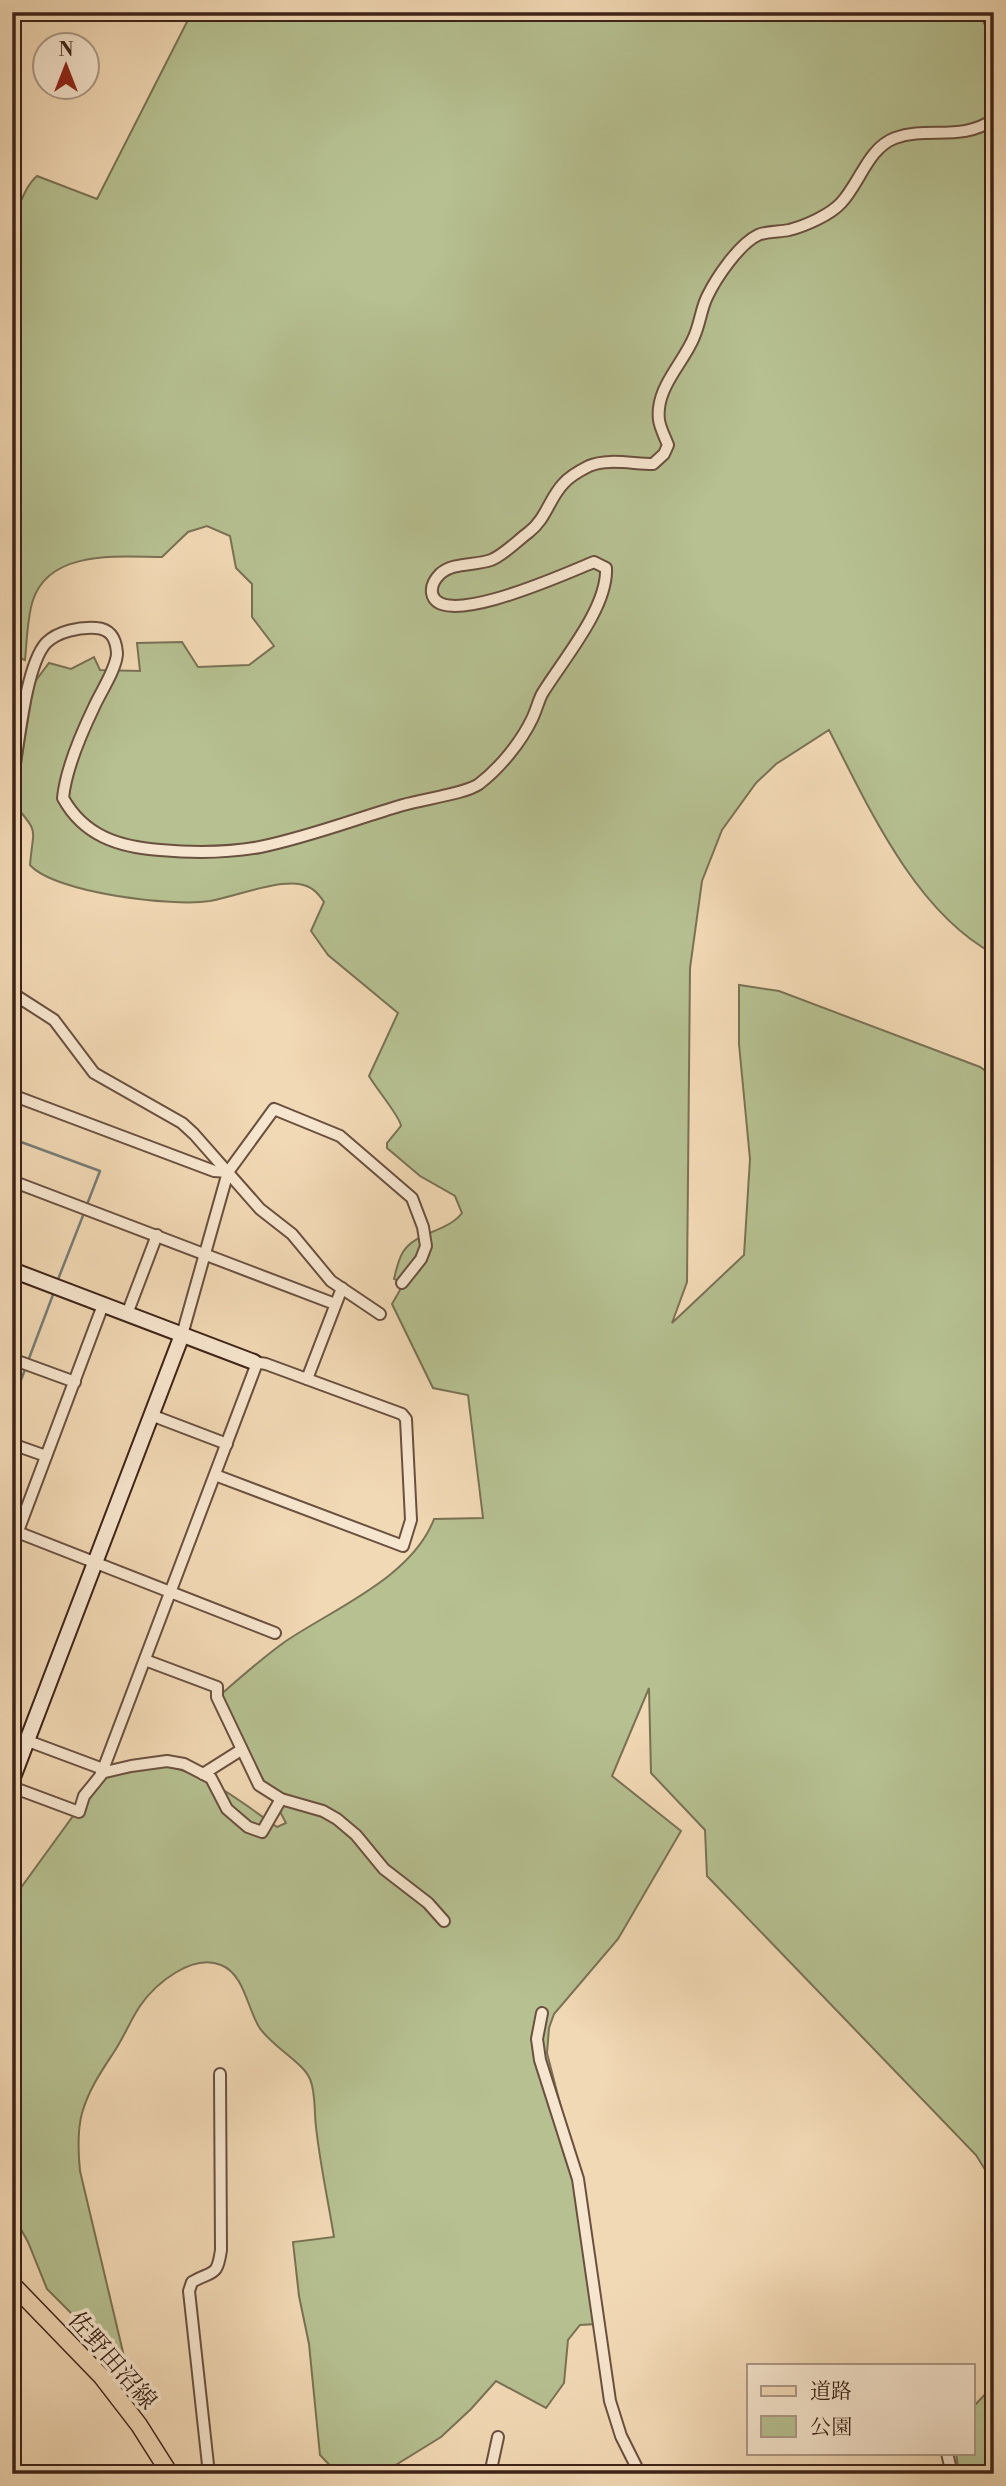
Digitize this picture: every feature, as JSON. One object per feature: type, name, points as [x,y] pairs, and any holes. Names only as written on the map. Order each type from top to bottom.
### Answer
[{"type":"main road","name":"佐野田沼線","points":[[12,2284],[102,2377],[139,2425],[170,2474]]},
{"type":"street","points":[[986,12],[994,31]]},
{"type":"street","points":[[12,783],[37,657],[47,642],[69,631],[85,628],[106,630],[112,634],[117,660],[70,768],[63,798],[70,811],[104,839],[143,849],[181,852],[220,852],[261,847],[478,785],[496,768],[523,734],[541,697],[583,633],[605,587],[606,569],[594,562],[530,587],[468,606],[442,606],[437,602],[432,593],[437,577],[453,567],[492,560],[538,524],[563,484],[589,466],[600,463],[653,464],[664,454],[667,445],[659,419],[662,398],[671,376],[694,338],[706,298],[727,265],[746,244],[758,235],[791,229],[827,213],[841,203],[882,146],[894,139],[963,133],[994,119]]},
{"type":"street","points":[[12,993],[54,1020],[94,1073],[182,1123],[194,1133],[260,1209],[292,1234],[326,1275],[380,1314]]},
{"type":"street","points":[[12,1095],[214,1171],[228,1172]]},
{"type":"street","points":[[12,1780],[181,1335],[228,1172],[274,1109],[340,1136],[412,1198],[418,1210],[426,1246],[421,1259],[402,1283]]},
{"type":"street","points":[[12,1181],[335,1304]]},
{"type":"street","points":[[127,1314],[157,1236]]},
{"type":"street","points":[[12,1270],[181,1335],[402,1414],[406,1419],[411,1520],[404,1546],[215,1475]]},
{"type":"street","points":[[307,1379],[342,1288]]},
{"type":"street","points":[[12,1547],[15,1531],[103,1305]]},
{"type":"street","points":[[12,1359],[75,1382]]},
{"type":"street","points":[[12,1787],[79,1812],[84,1796],[102,1771],[256,1362]]},
{"type":"street","points":[[151,1415],[227,1444]]},
{"type":"street","points":[[12,1444],[46,1456]]},
{"type":"street","points":[[15,1531],[275,1633]]},
{"type":"street","points":[[145,1660],[217,1687],[217,1697],[259,1785],[281,1799],[324,1811],[337,1819],[356,1835],[384,1869],[428,1903],[444,1921]]},
{"type":"street","points":[[28,1741],[102,1771],[167,1762],[184,1764],[211,1778],[227,1809],[248,1826],[262,1832],[281,1799]]},
{"type":"street","points":[[203,1774],[241,1750]]},
{"type":"street","points":[[542,2013],[537,2039],[540,2060],[578,2179],[610,2401],[621,2436],[640,2474]]},
{"type":"street","points":[[209,2474],[189,2291],[192,2282],[214,2272],[220,2259],[220,2074]]},
{"type":"street","points":[[490,2474],[498,2437]]},
{"type":"street","points":[[947,2454],[952,2474]]},
{"type":"street","points":[[453,2474],[462,2474]]},
{"type":"green space","points":[[192,12],[994,12],[994,954],[966,935],[940,912],[917,885],[896,855],[829,730],[776,764],[756,783],[722,830],[702,881],[690,968],[687,1282],[672,1323],[744,1255],[750,1159],[739,1044],[739,985],[779,991],[980,1067],[994,1077],[994,2184],[976,2155],[707,1876],[705,1830],[651,1773],[649,1688],[612,1776],[681,1831],[618,1939],[554,2014],[549,2028],[547,2053],[586,2205],[596,2324],[580,2325],[568,2340],[564,2383],[546,2408],[496,2381],[441,2437],[381,2474],[338,2474],[320,2455],[309,2344],[299,2296],[293,2242],[334,2237],[318,2141],[313,2090],[306,2073],[259,2027],[240,1983],[229,1969],[210,1962],[198,1963],[175,1973],[155,1989],[140,2006],[96,2081],[82,2113],[78,2142],[80,2171],[127,2369],[47,2289],[28,2242],[12,2213],[12,1900],[110,1765],[153,1764],[188,1772],[219,1787],[277,1827],[286,1823],[219,1696],[286,1641],[349,1603],[390,1574],[423,1540],[434,1519],[483,1518],[468,1395],[433,1388],[392,1304],[404,1283],[394,1279],[398,1262],[408,1245],[449,1224],[462,1213],[455,1196],[420,1176],[387,1148],[387,1143],[401,1126],[400,1122],[369,1076],[398,1013],[328,955],[311,931],[324,902],[311,888],[299,884],[278,885],[210,901],[170,902],[116,896],[63,883],[43,875],[30,865],[33,832],[14,804],[34,683],[49,663],[71,669],[94,657],[100,670],[140,671],[137,643],[182,642],[198,667],[249,665],[274,646],[252,617],[252,584],[236,568],[230,536],[207,526],[188,532],[162,557],[88,559],[54,572],[42,584],[33,600],[25,660],[12,655],[12,221],[26,191],[37,176],[97,199]]},
{"type":"green space","points":[[994,2385],[994,2464],[968,2474],[959,2474],[956,2454],[974,2454],[974,2406]]},
{"type":"waterway","points":[[21,1142],[100,1171],[86,1207]]},
{"type":"waterway","points":[[57,1282],[84,1213]]},
{"type":"waterway","points":[[28,1361],[54,1292]]},
{"type":"waterway","points":[[12,1403],[26,1367]]}]
